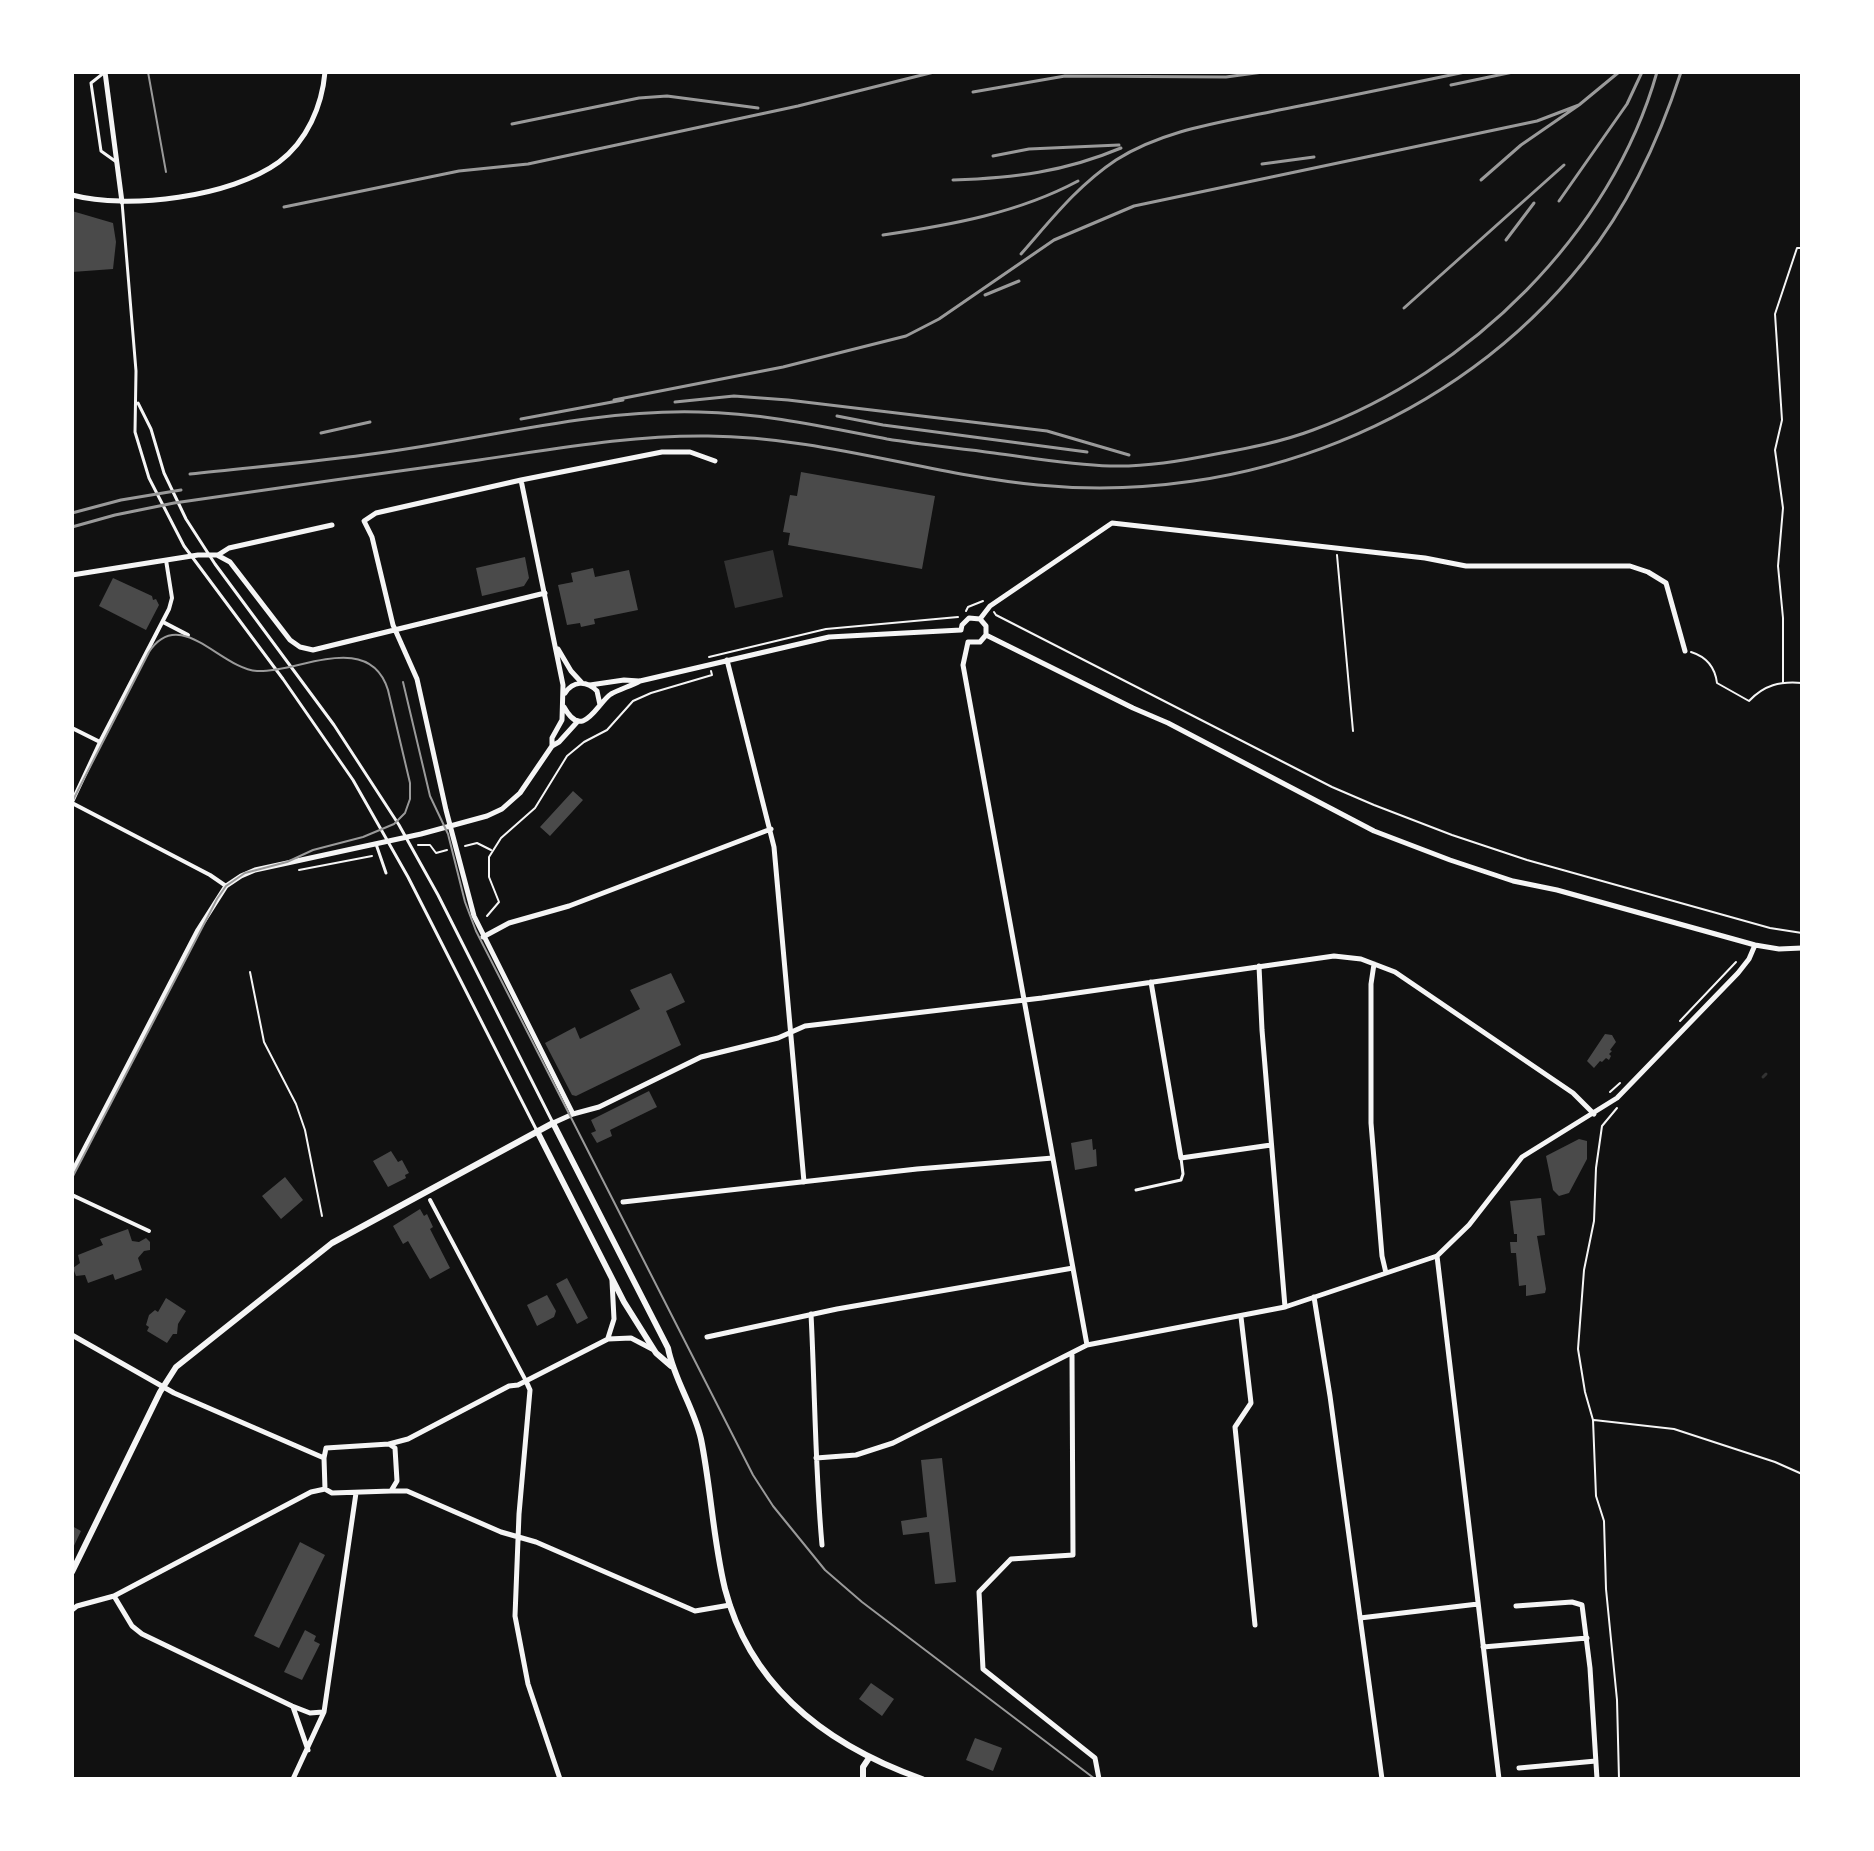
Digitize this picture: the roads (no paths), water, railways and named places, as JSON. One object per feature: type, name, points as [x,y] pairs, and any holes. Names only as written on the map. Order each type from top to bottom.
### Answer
[{"type":"street","points":[[105,72],[122,202]]},
{"type":"street","points":[[72,195],[122,202],[168,199],[252,177],[296,146],[324,92],[325,72]]},
{"type":"street","points":[[573,1114],[483,937],[468,898],[418,681],[391,621],[372,537],[364,521],[376,513],[662,452],[690,452],[715,461]]},
{"type":"street","points":[[521,480],[564,694],[562,720],[552,738],[552,746]]},
{"type":"street","points":[[980,619],[990,606],[1109,524],[1425,558],[1466,566],[1630,566],[1666,583],[1685,651]]},
{"type":"street","points":[[72,575],[166,559],[217,555],[229,548],[332,525]]},
{"type":"street","points":[[217,555],[233,566],[280,628],[300,647],[319,649],[545,593]]},
{"type":"street","points":[[166,559],[172,598],[163,622],[72,802],[226,886]]},
{"type":"street","points":[[961,630],[969,618],[980,619],[986,626],[986,635],[980,642],[968,642]]},
{"type":"street","points":[[163,622],[188,635]]},
{"type":"street","points":[[961,630],[968,642],[962,661],[1087,1345]]},
{"type":"street","points":[[72,1173],[198,930],[226,886],[241,876],[255,870],[451,827],[487,816],[511,802],[523,790],[552,746],[579,720],[593,716],[612,694],[640,681],[829,637],[961,630]]},
{"type":"street","points":[[986,635],[1168,723],[1374,831],[1504,878],[1566,892],[1755,945],[1802,948]]},
{"type":"street","points":[[557,649],[582,683]]},
{"type":"street","points":[[727,660],[771,829],[804,1182]]},
{"type":"street","points":[[564,694],[570,687],[582,683],[640,681]]},
{"type":"street","points":[[590,685],[599,695],[600,705]]},
{"type":"street","points":[[563,705],[568,714],[579,720]]},
{"type":"street","points":[[72,728],[100,742]]},
{"type":"street","points":[[483,937],[509,923],[569,906],[771,829]]},
{"type":"street","points":[[816,1458],[847,1457],[893,1443],[1087,1345],[1285,1307],[1437,1256],[1469,1225],[1522,1157],[1619,1096],[1728,985],[1748,962],[1755,945]]},
{"type":"street","points":[[72,1572],[163,1386],[181,1363],[332,1243],[537,1131],[573,1114],[599,1107],[701,1057],[790,1034],[805,1026],[1024,1000],[1334,956],[1374,964],[1398,974],[1567,1089],[1594,1114]]},
{"type":"street","points":[[1374,964],[1371,984],[1371,1123],[1386,1273]]},
{"type":"street","points":[[1259,966],[1285,1307]]},
{"type":"street","points":[[1151,982],[1181,1158],[1271,1145]]},
{"type":"street","points":[[553,1123],[668,1348],[671,1366],[692,1410],[700,1437],[730,1605],[749,1646],[787,1698],[828,1734],[869,1758],[922,1779]]},
{"type":"street","points":[[537,1131],[611,1278],[656,1353]]},
{"type":"street","points":[[623,1202],[1053,1158]]},
{"type":"street","points":[[72,1195],[149,1231]]},
{"type":"street","points":[[430,1200],[530,1390],[519,1514],[515,1616],[528,1684],[560,1779]]},
{"type":"street","points":[[1437,1256],[1499,1779]]},
{"type":"street","points":[[707,1337],[811,1314],[1073,1268]]},
{"type":"street","points":[[608,1339],[614,1319],[611,1278]]},
{"type":"street","points":[[1314,1297],[1382,1779]]},
{"type":"street","points":[[811,1314],[822,1545]]},
{"type":"street","points":[[1241,1317],[1251,1403],[1235,1427],[1255,1625]]},
{"type":"street","points":[[72,1335],[163,1386],[324,1458]]},
{"type":"street","points":[[325,1489],[324,1451],[330,1447],[389,1444],[408,1439],[608,1339],[631,1338],[642,1342],[671,1366]]},
{"type":"street","points":[[1072,1355],[1073,1555],[1011,1559],[979,1592],[983,1669],[1095,1758],[1099,1779]]},
{"type":"street","points":[[389,1444],[395,1448],[397,1481],[391,1491]]},
{"type":"street","points":[[74,1606],[114,1596],[311,1492],[325,1489],[332,1493],[407,1491],[695,1611],[730,1605]]},
{"type":"street","points":[[293,1779],[324,1712],[356,1493]]},
{"type":"street","points":[[114,1596],[132,1626],[142,1634],[292,1706],[310,1713],[324,1712]]},
{"type":"street","points":[[1360,1618],[1478,1604]]},
{"type":"street","points":[[1516,1606],[1582,1605],[1597,1779]]},
{"type":"street","points":[[1483,1647],[1587,1638]]},
{"type":"street","points":[[292,1706],[308,1750]]},
{"type":"street","points":[[863,1779],[863,1767],[869,1758]]},
{"type":"street","points":[[1519,1768],[1596,1761]]},
{"type":"lane","points":[[105,72],[91,83],[92,102],[101,151],[118,164]]},
{"type":"lane","points":[[122,202],[137,400],[135,432],[147,473],[184,546],[353,780],[408,877],[537,1131]]},
{"type":"lane","points":[[137,400],[151,429],[162,470],[197,538],[367,773],[424,869],[553,1123]]},
{"type":"lane","points":[[376,844],[386,873]]},
{"type":"lane","points":[[1136,1190],[1181,1180],[1181,1158]]},
{"type":"waterway","points":[[1763,1077],[1766,1074]]},
{"type":"tram line","points":[[148,72],[166,172]]},
{"type":"tram line","points":[[72,802],[149,652],[161,639],[174,635],[201,643],[229,661],[257,671],[330,659],[348,658],[365,662],[378,672],[388,690],[410,783],[410,799],[405,813],[394,824],[363,837],[313,850],[287,862],[245,873],[226,886],[72,1178]]},
{"type":"tram line","points":[[403,682],[430,796],[448,834],[465,902],[476,931],[753,1475],[773,1506],[825,1570],[862,1602],[1095,1779]]},
{"type":"railway","points":[[284,207],[459,171],[528,164],[798,106],[934,72]]},
{"type":"railway","points":[[973,92],[1065,76],[1226,77],[1263,72]]},
{"type":"railway","points":[[1021,254],[1089,181],[1116,160],[1154,141],[1216,123],[1465,72]]},
{"type":"railway","points":[[1451,85],[1513,72]]},
{"type":"railway","points":[[1481,180],[1521,145],[1579,105],[1619,72]]},
{"type":"railway","points":[[1559,201],[1627,104],[1642,72]]},
{"type":"railway","points":[[190,474],[355,456],[578,420],[659,412],[723,413],[770,418],[900,441],[1095,465],[1163,463],[1277,441],[1313,430],[1371,405],[1426,373],[1478,334],[1526,290],[1569,242],[1606,189],[1635,132],[1657,72]]},
{"type":"railway","points":[[72,527],[174,503],[593,444],[679,436],[751,438],[792,443],[1038,485],[1115,488],[1192,481],[1267,466],[1340,442],[1409,409],[1473,368],[1532,318],[1584,261],[1629,195],[1653,147],[1681,72]]},
{"type":"railway","points":[[512,124],[639,98],[667,96],[758,108]]},
{"type":"railway","points":[[614,400],[783,367],[906,336],[939,319],[1054,240],[1134,206],[1537,121],[1579,105]]},
{"type":"railway","points":[[993,156],[1029,149],[1119,145]]},
{"type":"railway","points":[[953,180],[1038,172],[1079,163],[1121,148]]},
{"type":"railway","points":[[1262,164],[1314,157]]},
{"type":"railway","points":[[1404,308],[1564,165]]},
{"type":"railway","points":[[883,235],[1008,210],[1078,181]]},
{"type":"railway","points":[[1506,240],[1534,203]]},
{"type":"railway","points":[[985,295],[1019,281]]},
{"type":"railway","points":[[675,402],[734,396],[788,400],[1047,431],[1129,455]]},
{"type":"railway","points":[[521,419],[623,400]]},
{"type":"railway","points":[[837,416],[1087,452]]},
{"type":"railway","points":[[321,433],[370,422]]},
{"type":"railway","points":[[72,513],[121,500],[181,490]]}]
